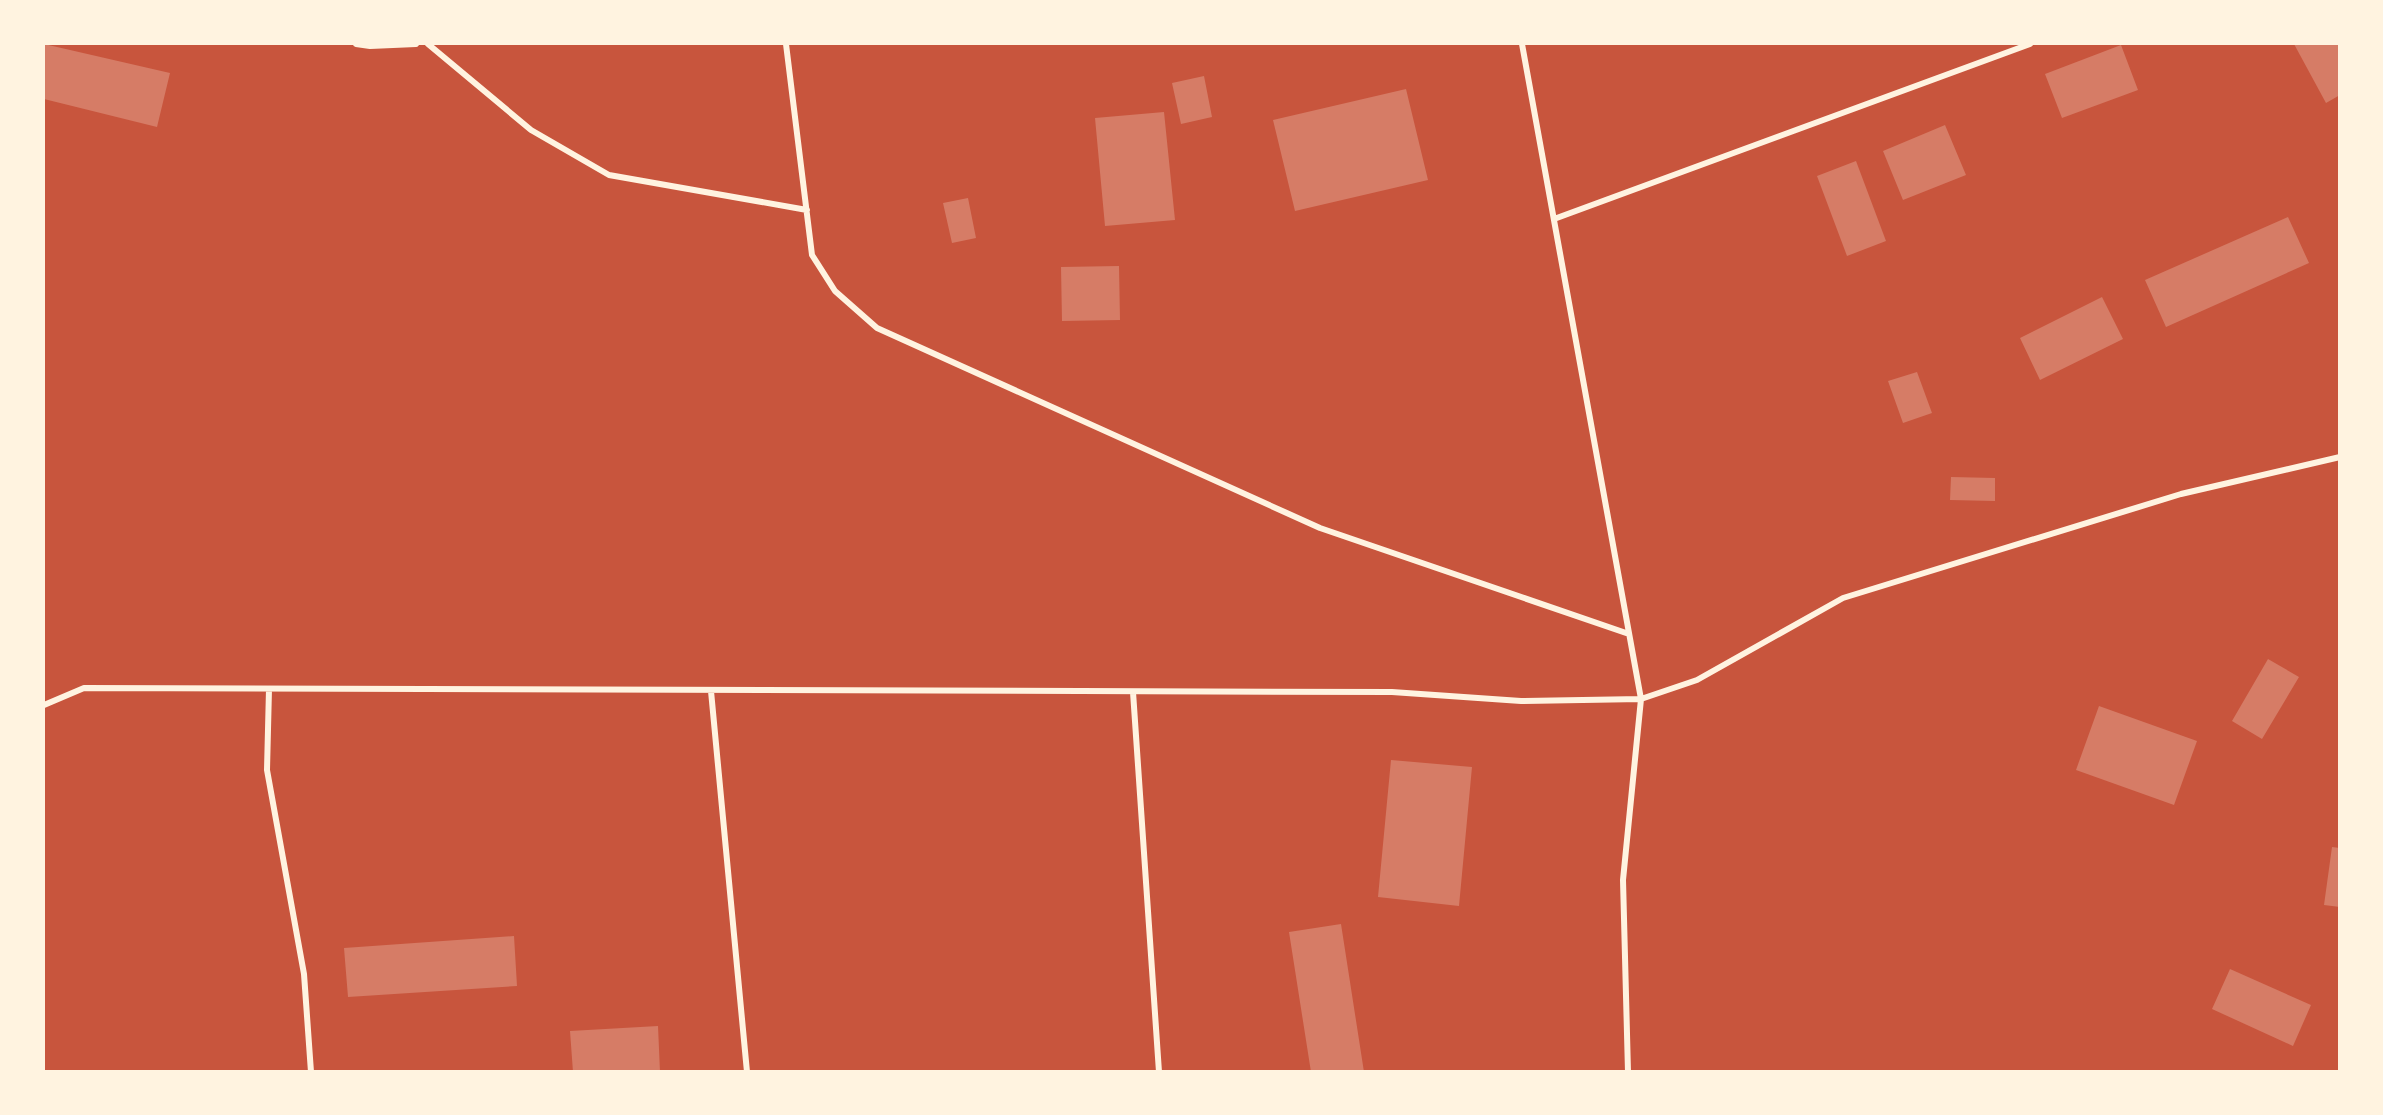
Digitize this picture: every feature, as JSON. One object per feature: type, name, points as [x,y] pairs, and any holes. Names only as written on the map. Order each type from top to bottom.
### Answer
[{"type":"street","points":[[356,44],[370,46],[416,44]]},
{"type":"street","points":[[428,44],[531,130],[609,175],[807,210]]},
{"type":"street","points":[[786,44],[812,255],[835,291],[877,328],[1320,528],[1629,634]]},
{"type":"street","points":[[1522,44],[1641,699],[1623,880],[1628,1071]]},
{"type":"street","points":[[1554,219],[2030,44]]},
{"type":"street","points":[[44,705],[84,688],[1392,692],[1521,701],[1641,699],[1697,680],[1842,598],[2181,494],[2340,457]]},
{"type":"street","points":[[269,689],[267,770],[304,974],[311,1071]]},
{"type":"street","points":[[711,691],[747,1071]]},
{"type":"street","points":[[1133,692],[1159,1071]]},
{"type":"building","points":[[44,44],[170,73],[157,127],[44,99]]},
{"type":"building","points":[[2294,44],[2340,44],[2340,95],[2326,103]]},
{"type":"building","points":[[2121,45],[2138,90],[2062,118],[2045,74]]},
{"type":"building","points":[[1204,76],[1212,117],[1181,124],[1172,83]]},
{"type":"building","points":[[1406,89],[1428,180],[1295,211],[1273,120]]},
{"type":"building","points":[[1164,112],[1175,220],[1105,226],[1095,118]]},
{"type":"building","points":[[1945,125],[1966,175],[1903,200],[1883,151]]},
{"type":"building","points":[[1856,161],[1886,241],[1847,256],[1817,176]]},
{"type":"building","points":[[968,198],[976,238],[952,243],[943,203]]},
{"type":"building","points":[[2288,217],[2309,263],[2166,327],[2145,280]]},
{"type":"building","points":[[1119,266],[1120,320],[1062,321],[1061,267]]},
{"type":"building","points":[[2102,297],[2123,339],[2040,380],[2020,338]]},
{"type":"building","points":[[1917,372],[1932,413],[1903,423],[1888,381]]},
{"type":"building","points":[[1951,477],[1995,478],[1995,501],[1950,500]]},
{"type":"building","points":[[2268,659],[2299,677],[2262,739],[2232,721]]},
{"type":"building","points":[[2099,706],[2197,741],[2174,805],[2076,770]]},
{"type":"building","points":[[1391,760],[1472,767],[1459,906],[1378,897]]},
{"type":"building","points":[[2332,847],[2340,848],[2340,907],[2324,905]]},
{"type":"building","points":[[1341,924],[1364,1072],[1311,1072],[1289,932]]},
{"type":"building","points":[[514,936],[517,986],[348,997],[344,948]]},
{"type":"building","points":[[2230,969],[2311,1005],[2293,1046],[2212,1009]]},
{"type":"building","points":[[658,1026],[660,1072],[573,1072],[570,1031]]}]
